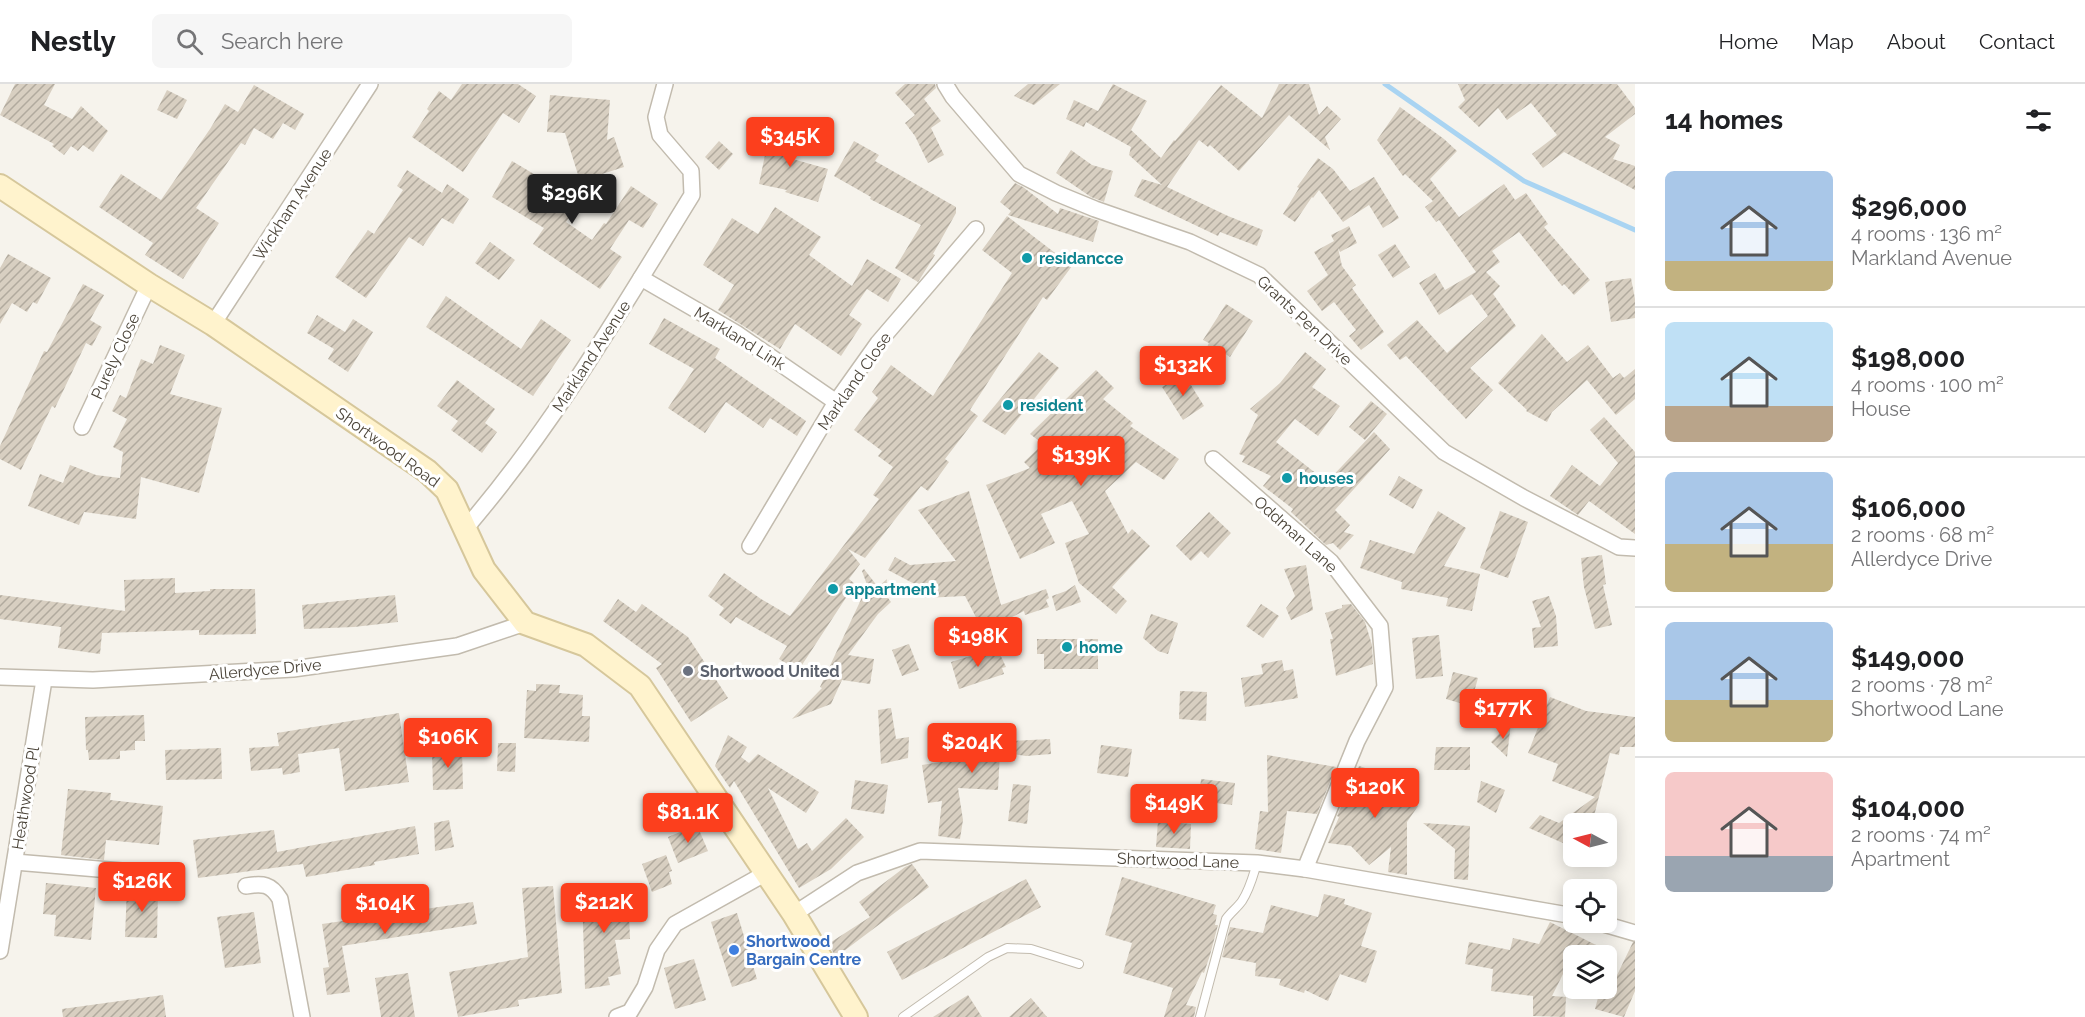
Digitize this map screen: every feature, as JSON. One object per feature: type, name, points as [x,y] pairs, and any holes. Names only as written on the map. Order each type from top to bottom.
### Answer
[{"type":"main road","name":"Shortwood Road","points":[[1,190],[213,324],[427,471],[447,490],[484,570],[525,623]]},
{"type":"main road","points":[[525,623],[586,645],[640,686],[794,914],[856,1017]]},
{"type":"street","name":"Wickham Avenue","points":[[213,324],[370,84]]},
{"type":"street","name":"Markland Avenue","points":[[465,529],[502,486],[573,387],[692,195],[691,171],[660,135],[656,117],[665,84]]},
{"type":"street","name":"Grants Pen Drive","points":[[945,84],[953,98],[1019,174],[1095,209],[1190,242],[1259,275],[1444,452],[1524,498],[1619,547],[1635,549]]},
{"type":"street","name":"Markland Close","points":[[750,546],[836,402],[878,343],[976,229]]},
{"type":"street","name":"Markland Link","points":[[641,278],[735,333],[836,402]]},
{"type":"street","name":"Purely Close","points":[[82,427],[148,285]]},
{"type":"street","name":"Oddman Lane","points":[[1213,459],[1331,562],[1380,626],[1385,687],[1357,741],[1305,868]]},
{"type":"street","name":"Allerdyce Drive","points":[[0,677],[93,680],[293,669],[457,646],[525,623]]},
{"type":"street","name":"Heathwood Pl","points":[[0,951],[44,680]]},
{"type":"street","name":"Shortwood Lane","points":[[794,914],[857,873],[920,851],[1257,863],[1305,868],[1563,914]]},
{"type":"street","points":[[15,861],[157,874]]},
{"type":"street","points":[[617,1017],[630,1012],[645,987],[657,950],[675,924],[766,873]]},
{"type":"street","points":[[246,886],[259,884],[268,886],[275,890],[280,899],[302,1017]]},
{"type":"street","points":[[1617,928],[1635,933]]},
{"type":"lane","points":[[1200,1017],[1226,919],[1240,903],[1250,886],[1257,863]]},
{"type":"lane","points":[[903,1017],[988,957],[1007,948],[1031,949],[1079,964]]},
{"type":"building","points":[[15,84],[55,84],[44,105],[72,119],[81,106],[108,131],[93,152],[83,145],[78,151],[71,146],[64,155],[52,146],[54,144],[0,115]]},
{"type":"building","points":[[462,84],[518,84],[536,96],[519,123],[503,113],[463,172],[412,137],[439,91],[451,100]]},
{"type":"building","points":[[905,84],[935,84],[936,88],[924,99],[941,121],[931,128],[944,155],[928,163],[915,136],[905,123],[915,115],[895,93]]},
{"type":"building","points":[[1028,84],[1060,84],[1034,105],[1014,96]]},
{"type":"building","points":[[1113,84],[1147,101],[1131,130],[1161,158],[1221,85],[1262,118],[1279,84],[1309,84],[1319,115],[1327,106],[1341,119],[1325,137],[1330,150],[1289,115],[1239,171],[1210,145],[1208,147],[1199,140],[1167,187],[1263,230],[1257,246],[1220,232],[1218,236],[1134,196],[1142,179],[1162,185],[1129,155],[1131,147],[1086,122],[1084,127],[1066,119],[1074,100],[1098,111]]},
{"type":"building","points":[[1458,84],[1617,84],[1635,108],[1635,114],[1605,137],[1620,145],[1613,159],[1635,166],[1635,190],[1564,152],[1543,168],[1532,154],[1557,135],[1531,103],[1507,120],[1498,108],[1479,127],[1458,107],[1465,100]]},
{"type":"building","points":[[254,85],[304,114],[295,130],[283,123],[273,139],[254,128],[245,145],[241,143],[196,208],[219,223],[183,279],[145,255],[153,243],[99,207],[121,174],[161,200],[225,104],[238,112]]},
{"type":"building","points":[[167,90],[187,100],[177,119],[157,110]]},
{"type":"building","points":[[550,95],[610,100],[607,140],[614,137],[624,167],[580,181],[565,133],[547,132]]},
{"type":"building","points":[[1400,107],[1457,151],[1430,179],[1459,217],[1504,184],[1515,200],[1526,193],[1548,224],[1544,227],[1590,280],[1574,295],[1564,284],[1562,286],[1519,232],[1492,251],[1500,262],[1486,272],[1500,286],[1493,294],[1516,326],[1470,368],[1493,390],[1466,419],[1406,356],[1400,360],[1387,345],[1417,320],[1447,353],[1488,316],[1472,294],[1439,315],[1419,283],[1435,273],[1445,290],[1476,272],[1439,220],[1436,222],[1425,207],[1433,201],[1405,174],[1403,176],[1377,140]]},
{"type":"building","points":[[771,126],[794,131],[789,158],[828,169],[818,202],[785,192],[787,190],[759,184]]},
{"type":"building","points":[[719,141],[733,154],[719,170],[705,157]]},
{"type":"building","points":[[854,141],[879,155],[875,161],[956,207],[956,213],[933,254],[935,255],[918,282],[895,268],[921,225],[870,199],[871,197],[834,176]]},
{"type":"building","points":[[1071,150],[1092,165],[1113,171],[1104,202],[1091,197],[1056,173]]},
{"type":"building","points":[[1318,158],[1333,169],[1350,191],[1374,177],[1399,218],[1383,228],[1369,205],[1343,222],[1319,190],[1295,222],[1283,214],[1299,188],[1297,187]]},
{"type":"building","points":[[512,161],[544,180],[536,193],[570,216],[566,222],[592,240],[604,223],[606,224],[631,186],[658,204],[643,228],[629,220],[610,249],[622,257],[600,289],[533,244],[544,228],[492,197]]},
{"type":"building","points":[[407,170],[442,193],[447,184],[469,199],[453,224],[442,218],[423,246],[409,237],[366,298],[335,277],[368,230],[374,234],[403,190],[397,186]]},
{"type":"building","points":[[1015,183],[1058,214],[1060,208],[1099,221],[1093,242],[1008,215],[1011,211],[1000,202]]},
{"type":"building","points":[[775,207],[821,237],[809,255],[852,286],[867,259],[901,279],[888,302],[867,289],[849,315],[862,324],[841,356],[795,324],[780,349],[718,310],[734,285],[703,265],[732,218],[758,234]]},
{"type":"building","points":[[1007,216],[1072,266],[1047,300],[1043,297],[970,410],[978,416],[945,459],[949,462],[928,491],[921,486],[865,558],[848,549],[860,564],[849,579],[855,584],[798,671],[779,659],[787,646],[736,617],[731,624],[719,615],[724,608],[708,596],[724,573],[790,616],[879,499],[873,495],[893,467],[878,456],[882,451],[854,430],[878,398],[872,392],[891,365],[933,396],[1012,273],[982,250]]},
{"type":"building","points":[[1349,226],[1357,243],[1340,252],[1338,248],[1342,266],[1356,285],[1352,288],[1384,332],[1361,350],[1349,336],[1356,330],[1334,302],[1322,311],[1307,291],[1328,275],[1314,252],[1334,241],[1331,235]]},
{"type":"building","points":[[490,242],[515,260],[499,280],[475,263]]},
{"type":"building","points":[[1395,244],[1410,267],[1393,278],[1378,255]]},
{"type":"building","points":[[8,254],[51,278],[37,304],[33,302],[27,312],[12,303],[0,324],[0,268]]},
{"type":"building","points":[[1631,278],[1635,299],[1635,318],[1611,322],[1605,282]]},
{"type":"building","points":[[83,284],[104,295],[90,320],[102,327],[92,346],[86,343],[55,408],[52,406],[21,470],[0,459],[0,446],[44,351],[47,352]]},
{"type":"building","points":[[446,296],[521,349],[541,319],[571,340],[533,396],[426,327]]},
{"type":"building","points":[[1226,304],[1253,321],[1230,357],[1221,351],[1217,356],[1206,349],[1209,343],[1203,340]]},
{"type":"building","points":[[317,315],[345,332],[353,319],[373,332],[348,372],[328,359],[334,349],[307,333]]},
{"type":"building","points":[[664,318],[720,349],[715,358],[806,421],[797,436],[770,418],[763,428],[726,402],[705,433],[668,408],[694,369],[649,344]]},
{"type":"building","points":[[1542,334],[1567,362],[1588,345],[1613,378],[1620,373],[1624,378],[1635,369],[1635,399],[1616,415],[1587,380],[1552,412],[1547,422],[1526,411],[1498,383]]},
{"type":"building","points":[[160,345],[185,355],[170,394],[222,408],[199,493],[141,477],[136,519],[84,512],[79,525],[28,506],[40,474],[63,483],[70,465],[96,475],[120,478],[123,452],[113,447],[127,419],[112,411],[120,395],[126,398],[141,359],[153,364]]},
{"type":"building","points":[[1039,352],[1059,368],[1005,435],[982,421]]},
{"type":"building","points":[[1305,352],[1326,369],[1312,387],[1340,406],[1318,436],[1295,419],[1276,442],[1327,482],[1374,432],[1390,449],[1335,510],[1350,525],[1344,532],[1354,535],[1340,550],[1333,543],[1326,545],[1291,512],[1293,509],[1263,486],[1271,476],[1242,462],[1245,456],[1239,454],[1258,415],[1250,409],[1280,383]]},
{"type":"building","points":[[1096,370],[1114,388],[1103,399],[1133,423],[1130,426],[1179,459],[1164,480],[1136,462],[1105,491],[1128,534],[1132,529],[1150,546],[1112,587],[1127,601],[1116,614],[1079,583],[1065,543],[1089,534],[1072,501],[1041,514],[1055,543],[1020,559],[986,485],[1030,468],[1024,462],[1043,444],[1030,434]]},
{"type":"building","points":[[1184,374],[1204,406],[1183,420],[1162,387]]},
{"type":"building","points":[[457,380],[495,409],[485,423],[497,432],[482,453],[451,430],[458,421],[437,406]]},
{"type":"building","points":[[1371,401],[1387,414],[1365,440],[1349,427]]},
{"type":"building","points":[[1604,417],[1635,452],[1635,534],[1589,501],[1578,515],[1550,496],[1572,465],[1600,486],[1618,463],[1590,430]]},
{"type":"building","points":[[1399,476],[1423,490],[1413,509],[1389,495]]},
{"type":"building","points":[[969,491],[1001,605],[1046,589],[1049,598],[1046,600],[1049,607],[1025,615],[1024,611],[982,629],[965,596],[924,598],[924,589],[888,570],[895,557],[910,565],[956,561],[918,510]]},
{"type":"building","points":[[1438,511],[1466,528],[1444,566],[1480,574],[1472,611],[1446,606],[1448,598],[1401,589],[1402,582],[1360,568],[1370,540],[1414,554]]},
{"type":"building","points":[[1500,511],[1528,522],[1508,578],[1480,568]]},
{"type":"building","points":[[1209,512],[1231,533],[1208,558],[1201,551],[1191,561],[1176,546]]},
{"type":"building","points":[[1602,555],[1606,584],[1603,585],[1612,625],[1595,629],[1584,587],[1581,558]]},
{"type":"building","points":[[1306,565],[1313,610],[1291,620],[1286,608],[1295,596],[1284,569]]},
{"type":"building","points":[[864,569],[878,587],[887,579],[885,594],[891,602],[878,614],[848,655],[874,659],[870,684],[842,680],[831,704],[792,719],[822,688],[820,687],[865,591],[870,593],[862,571]]},
{"type":"building","points":[[175,578],[175,593],[210,591],[210,589],[255,589],[256,634],[199,635],[199,630],[102,633],[100,654],[58,648],[61,627],[0,619],[0,595],[125,611],[124,580]]},
{"type":"building","points":[[1075,585],[1081,602],[1056,611],[1052,596]]},
{"type":"building","points":[[395,595],[398,622],[304,629],[302,605]]},
{"type":"building","points":[[1549,596],[1556,616],[1558,646],[1534,648],[1532,628],[1541,627],[1532,601]]},
{"type":"building","points":[[618,599],[636,612],[642,604],[688,637],[728,698],[691,722],[656,668],[662,664],[603,621]]},
{"type":"building","points":[[1261,604],[1279,616],[1263,638],[1246,626]]},
{"type":"building","points":[[1351,604],[1365,622],[1372,645],[1373,664],[1336,676],[1330,639],[1333,639],[1325,613],[1342,608],[1342,605]]},
{"type":"building","points":[[1151,614],[1178,623],[1168,654],[1158,651],[1143,638]]},
{"type":"building","points":[[1439,635],[1443,676],[1416,679],[1412,638]]},
{"type":"building","name":"home","points":[[1037,639],[1098,639],[1098,669],[1044,669],[1044,654],[1037,654]]},
{"type":"building","points":[[909,644],[919,670],[902,676],[892,650]]},
{"type":"building","points":[[997,648],[1006,667],[1002,668],[1004,674],[959,689],[951,662]]},
{"type":"building","points":[[1282,660],[1284,671],[1293,669],[1298,698],[1245,707],[1241,678],[1263,674],[1261,664]]},
{"type":"building","points":[[1453,672],[1478,678],[1470,706],[1446,699]]},
{"type":"building","points":[[536,684],[560,685],[559,693],[583,695],[582,716],[590,716],[589,742],[524,738],[527,690],[536,691]]},
{"type":"building","points":[[1180,691],[1207,692],[1206,721],[1179,719]]},
{"type":"building","points":[[1550,697],[1586,711],[1635,717],[1635,747],[1620,747],[1619,755],[1610,753],[1595,813],[1573,813],[1595,797],[1552,781],[1558,764],[1528,753]]},
{"type":"building","points":[[891,708],[896,739],[909,737],[908,758],[881,764],[878,710]]},
{"type":"building","points":[[399,713],[409,782],[345,791],[339,748],[298,754],[300,772],[283,775],[282,768],[251,771],[249,748],[279,746],[277,733]]},
{"type":"building","points":[[144,715],[145,741],[135,741],[135,750],[120,751],[120,759],[89,760],[88,750],[86,750],[85,717]]},
{"type":"building","points":[[1511,722],[1507,757],[1491,742]]},
{"type":"building","points":[[983,732],[1013,737],[1012,741],[1050,739],[1051,754],[1026,756],[1000,752],[998,790],[958,788],[963,820],[960,839],[938,836],[942,801],[928,803],[922,765],[964,758],[959,740]]},
{"type":"building","points":[[728,735],[747,747],[741,757],[749,763],[758,754],[819,792],[806,813],[768,788],[798,849],[807,843],[812,851],[846,818],[864,837],[831,869],[799,888],[734,781],[730,788],[715,766]]},
{"type":"building","points":[[498,743],[516,743],[515,772],[497,771]]},
{"type":"building","points":[[1101,745],[1132,749],[1128,777],[1097,773]]},
{"type":"building","points":[[1436,747],[1470,747],[1470,770],[1434,770]]},
{"type":"building","points":[[221,748],[222,779],[166,780],[165,750]]},
{"type":"building","points":[[462,748],[463,789],[433,790],[432,749]]},
{"type":"building","points":[[1267,755],[1336,767],[1317,814],[1287,811],[1281,853],[1255,849],[1260,811],[1268,812]]},
{"type":"building","points":[[1359,766],[1407,778],[1401,801],[1418,806],[1407,822],[1407,875],[1388,872],[1391,847],[1369,865],[1351,846],[1328,843]]},
{"type":"building","points":[[1201,779],[1235,783],[1232,805],[1199,801]]},
{"type":"building","points":[[855,780],[888,785],[884,814],[851,809]]},
{"type":"building","points":[[1481,781],[1505,790],[1496,813],[1477,802]]},
{"type":"building","points":[[1013,784],[1031,786],[1027,824],[1008,821]]},
{"type":"building","points":[[68,789],[111,793],[110,800],[163,806],[159,845],[106,840],[104,860],[61,855]]},
{"type":"building","points":[[1540,815],[1559,823],[1563,820],[1563,843],[1529,828]]},
{"type":"building","points":[[449,820],[454,847],[435,851],[434,823]]},
{"type":"building","points":[[1158,821],[1191,824],[1190,849],[1156,847]]},
{"type":"building","points":[[1423,823],[1470,826],[1468,880],[1454,879],[1455,849]]},
{"type":"building","points":[[697,825],[708,851],[678,863],[668,837]]},
{"type":"building","points":[[415,826],[419,854],[374,862],[375,865],[306,877],[303,864],[198,878],[193,840],[274,830],[277,852]]},
{"type":"building","points":[[666,855],[672,871],[669,872],[672,884],[652,892],[642,864]]},
{"type":"building","points":[[912,864],[929,887],[836,957],[828,944],[870,917],[859,902]]},
{"type":"building","points":[[1122,877],[1216,905],[1213,914],[1217,915],[1215,925],[1218,925],[1210,955],[1204,973],[1202,972],[1186,1005],[1196,1007],[1194,1017],[1164,1017],[1173,988],[1123,973],[1132,943],[1105,935]]},
{"type":"building","points":[[1026,879],[1041,907],[902,980],[887,952]]},
{"type":"building","points":[[46,883],[96,888],[91,940],[54,936],[56,915],[43,914]]},
{"type":"building","points":[[553,886],[562,993],[518,1000],[519,1006],[458,1017],[449,972],[528,957],[522,888]]},
{"type":"building","points":[[127,887],[158,889],[157,938],[125,937]]},
{"type":"building","points":[[628,890],[630,939],[615,940],[621,974],[608,977],[610,985],[585,989],[582,892]]},
{"type":"building","points":[[1324,894],[1345,899],[1344,904],[1372,913],[1361,946],[1377,951],[1366,983],[1340,974],[1328,1001],[1305,990],[1304,993],[1279,985],[1281,979],[1255,976],[1256,963],[1222,957],[1230,927],[1263,933],[1271,905],[1318,917]]},
{"type":"building","points":[[473,902],[477,924],[342,946],[350,992],[327,995],[323,968],[329,967],[322,924]]},
{"type":"building","points":[[254,912],[261,963],[225,968],[217,917]]},
{"type":"building","name":"Shortwood Bargain Centre","points":[[737,913],[757,979],[732,987],[711,922]]},
{"type":"building","points":[[1550,922],[1563,928],[1563,933],[1572,933],[1596,945],[1563,945],[1563,974],[1552,996],[1566,999],[1565,1017],[1533,1016],[1533,996],[1491,991],[1493,969],[1465,964],[1469,942],[1510,950],[1513,938],[1539,944]]},
{"type":"building","points":[[1635,942],[1635,991],[1624,1017],[1595,1009],[1598,999],[1617,999],[1617,975]]},
{"type":"building","points":[[694,959],[706,1000],[675,1009],[664,968]]},
{"type":"building","points":[[408,973],[415,1017],[381,1017],[375,978]]},
{"type":"building","points":[[163,995],[166,1017],[63,1017],[62,1009]]},
{"type":"building","points":[[968,995],[982,1017],[933,1017]]},
{"type":"building","points":[[1031,998],[1047,1017],[1009,1017]]},
{"type":"waterway","points":[[1385,84],[1524,181],[1635,230]]},
{"type":"place","name":"residancce","points":[[1027,258]]},
{"type":"place","name":"resident","points":[[1008,405]]},
{"type":"place","name":"houses","points":[[1287,478]]},
{"type":"place","name":"appartment","points":[[833,589]]},
{"type":"place","name":"home","points":[[1067,647]]},
{"type":"place","name":"Shortwood United","points":[[688,671]]},
{"type":"place","name":"Shortwood Bargain Centre","points":[[734,950]]}]
